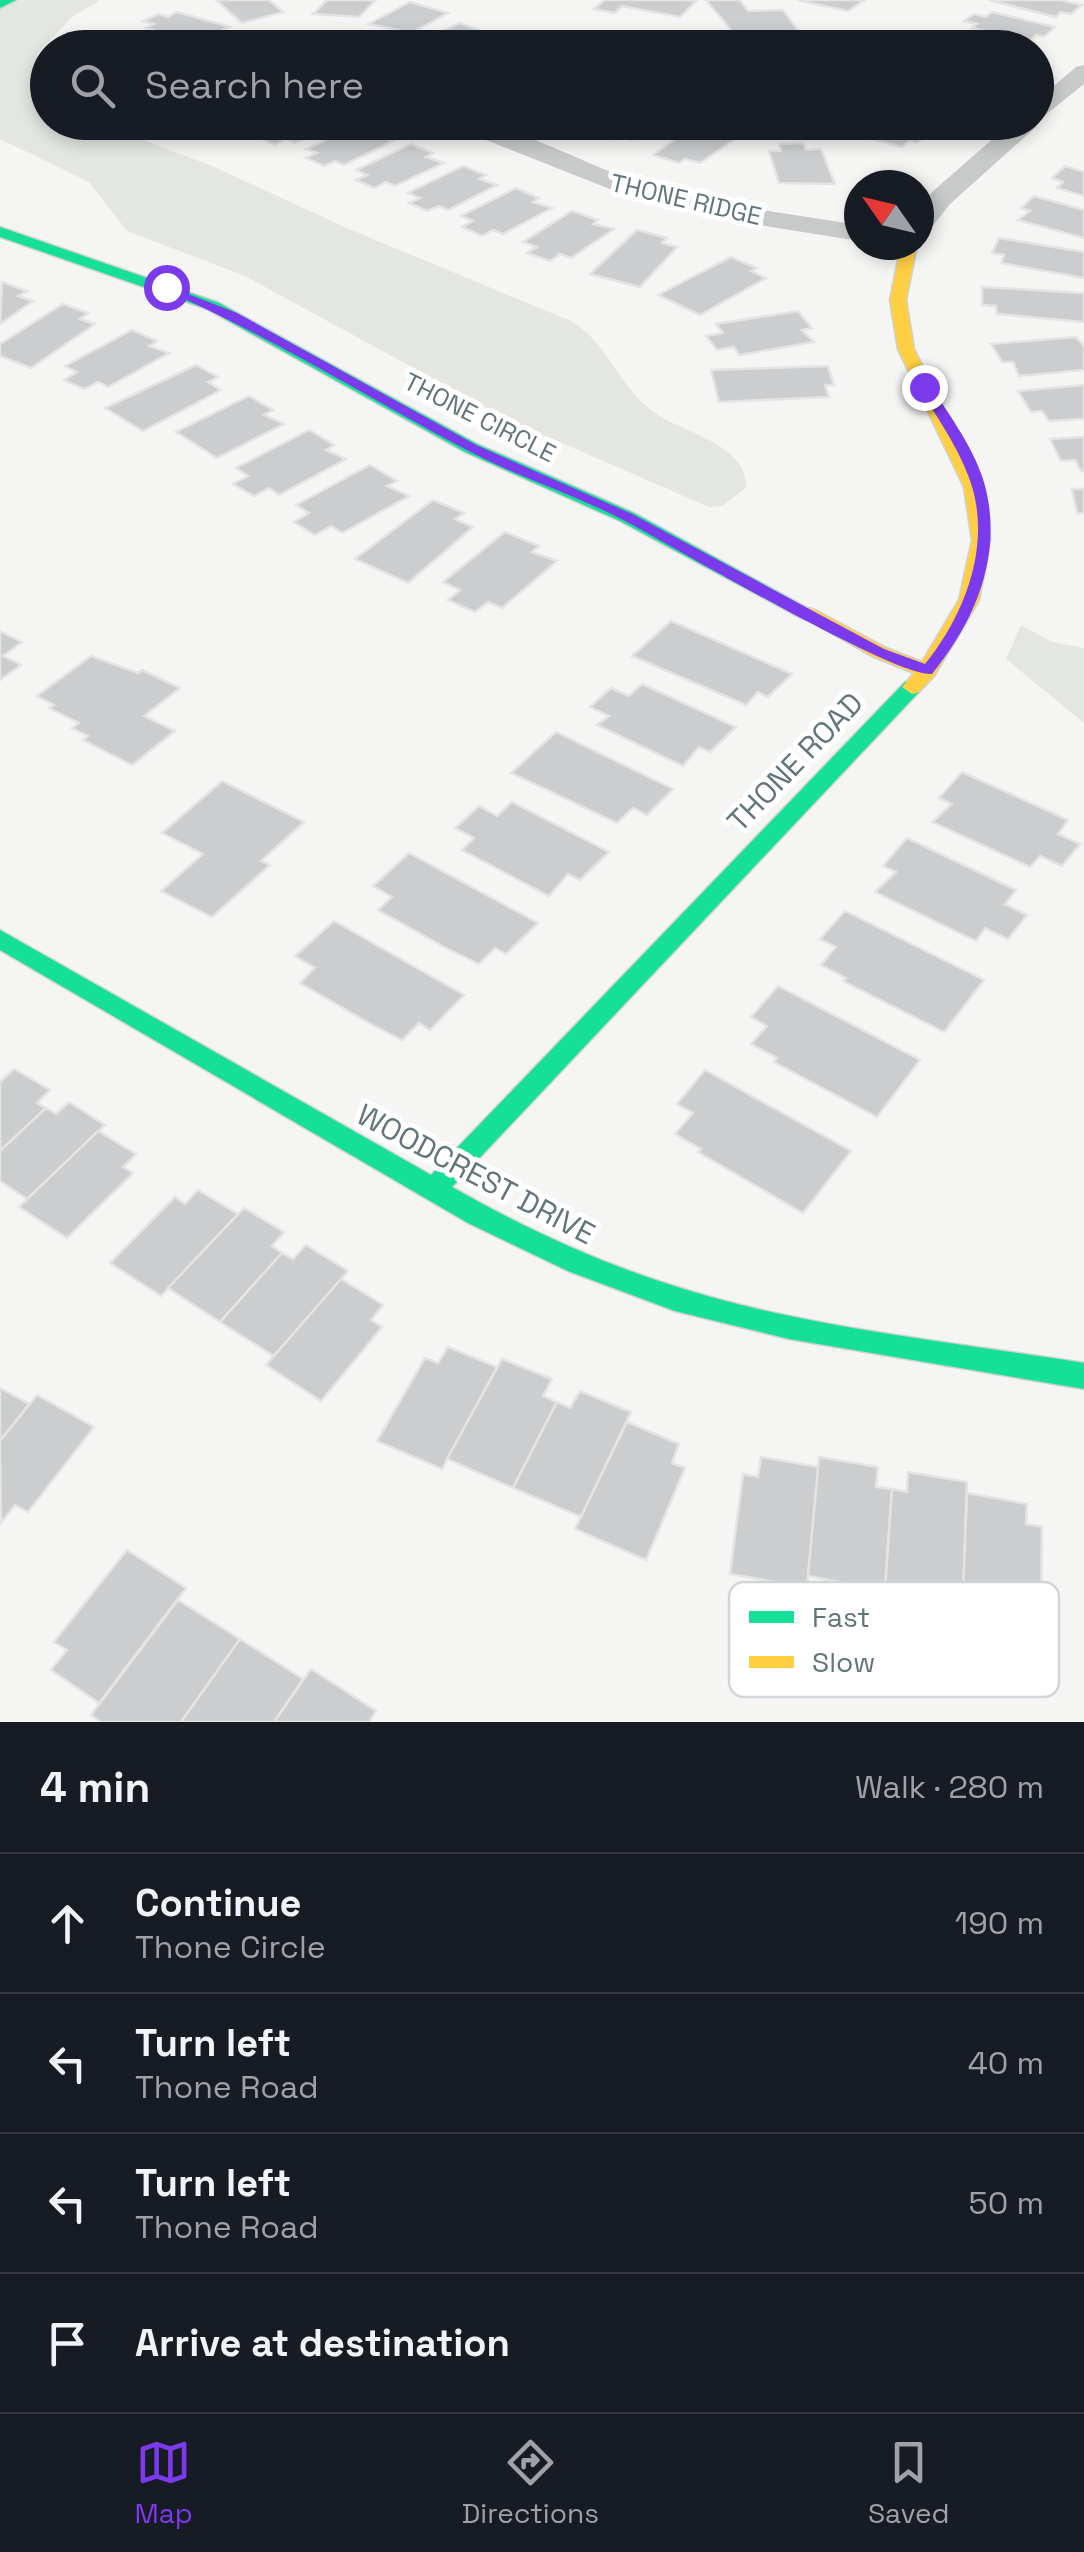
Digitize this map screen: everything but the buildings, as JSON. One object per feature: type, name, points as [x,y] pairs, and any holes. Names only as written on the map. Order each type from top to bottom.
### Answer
[{"type":"street","points":[[0,4],[10,0]]},
{"type":"street","points":[[1054,98],[1084,72]]},
{"type":"street","name":"THONE RIDGE","points":[[508,140],[644,193],[844,231]]},
{"type":"street","points":[[934,207],[1006,140]]},
{"type":"street","name":"THONE CIRCLE","points":[[0,232],[214,306],[450,436],[628,517],[879,652],[927,671]]},
{"type":"street","name":"THONE ROAD","points":[[433,1190],[927,671],[950,643],[968,608],[986,538],[976,479],[955,435],[924,387],[902,330],[899,279],[905,260]]},
{"type":"street","name":"WOODCREST DRIVE","points":[[0,939],[524,1240],[675,1299],[789,1327],[1084,1376]]},
{"type":"shaded area","points":[[0,0],[100,0],[72,17],[60,30],[30,30],[30,140],[143,140],[571,321],[595,341],[643,403],[725,450],[737,461],[746,488],[722,506],[709,507],[509,420],[245,276],[127,231],[89,182],[0,139]]},
{"type":"shaded area","points":[[1021,625],[1052,642],[1084,648],[1084,723],[1006,659]]},
{"type":"traffic: fast","points":[[0,4],[10,0]]},
{"type":"traffic: fast","points":[[0,232],[213,306],[471,448],[627,517],[808,614]]},
{"type":"traffic: fast","points":[[433,1190],[912,687]]},
{"type":"traffic: fast","points":[[0,939],[477,1215],[578,1263],[675,1299],[789,1327],[1084,1376]]},
{"type":"traffic: slow","points":[[906,260],[898,300],[906,349],[973,487],[981,540],[969,600],[927,671],[912,687]]},
{"type":"traffic: slow","points":[[808,614],[879,652],[927,671]]},
{"type":"route","points":[[166,287],[232,315],[472,448],[628,517],[879,652],[927,671],[962,623],[980,573],[986,538],[976,479],[955,435],[924,387]]}]
